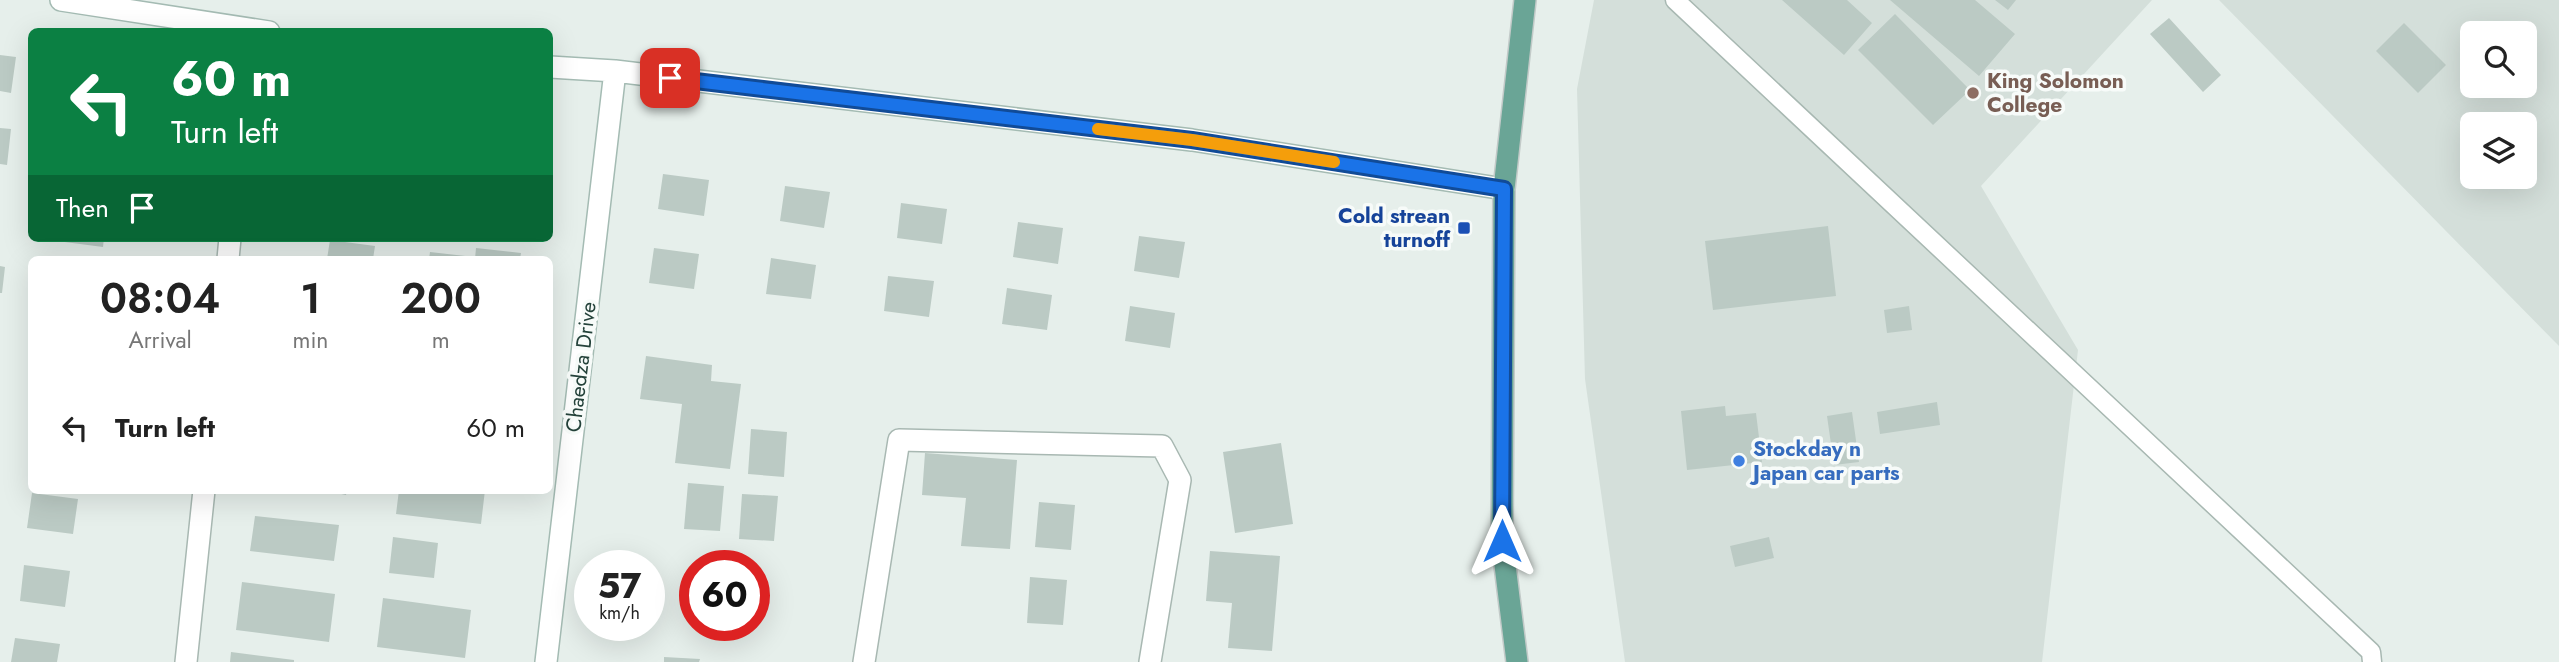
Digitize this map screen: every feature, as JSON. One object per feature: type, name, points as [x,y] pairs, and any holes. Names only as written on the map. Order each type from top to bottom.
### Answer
[{"type":"main road","points":[[1517,662],[1502,541],[1504,189],[1525,0]]},
{"type":"street","points":[[70,1],[238,28]]},
{"type":"street","points":[[553,67],[615,71],[1192,140],[1504,189]]},
{"type":"street","name":"Chaedza Drive","points":[[546,662],[615,71]]},
{"type":"street","points":[[864,662],[899,440],[1162,446],[1180,480],[1150,662]]},
{"type":"street","points":[[186,662],[204,494]]},
{"type":"lane","points":[[1675,0],[2371,652],[2372,662]]},
{"type":"shaded area","points":[[1594,0],[2152,0],[1981,186],[2078,350],[2042,662],[1625,662],[1585,379],[1577,89]]},
{"type":"shaded area","points":[[2219,0],[2559,0],[2559,346]]},
{"type":"building","points":[[1782,0],[1847,0],[1872,23],[1844,55]]},
{"type":"building","points":[[1890,0],[1975,0],[2015,34],[1979,76]]},
{"type":"building","points":[[1995,0],[2016,0],[2008,10]]},
{"type":"building","points":[[1895,14],[1970,90],[1933,125],[1858,50]]},
{"type":"building","points":[[2169,18],[2221,75],[2203,92],[2150,34]]},
{"type":"building","points":[[2404,23],[2446,65],[2418,93],[2376,51]]},
{"type":"building","points":[[0,55],[16,57],[11,93],[0,91]]},
{"type":"building","points":[[0,128],[11,129],[7,165],[0,164]]},
{"type":"building","points":[[663,174],[709,180],[704,216],[658,209]]},
{"type":"building","points":[[785,186],[830,192],[824,228],[780,221]]},
{"type":"building","points":[[901,203],[947,209],[942,244],[897,238]]},
{"type":"building","points":[[1018,222],[1063,228],[1058,264],[1013,257]]},
{"type":"building","points":[[1828,226],[1836,296],[1713,310],[1705,241]]},
{"type":"building","points":[[1139,236],[1185,242],[1179,278],[1134,271]]},
{"type":"building","points":[[65,242],[104,242],[103,247]]},
{"type":"building","points":[[330,242],[375,246],[373,256],[327,256]]},
{"type":"building","points":[[476,248],[521,253],[520,256],[475,256]]},
{"type":"building","points":[[654,248],[699,254],[694,289],[649,283]]},
{"type":"building","points":[[430,252],[465,256],[429,256]]},
{"type":"building","points":[[771,258],[816,265],[811,299],[766,294]]},
{"type":"building","points":[[0,266],[5,267],[2,293],[0,293]]},
{"type":"building","points":[[888,276],[934,281],[929,317],[884,311]]},
{"type":"building","points":[[1007,288],[1052,295],[1047,330],[1002,324]]},
{"type":"building","points":[[1130,306],[1175,313],[1170,348],[1125,341]]},
{"type":"building","points":[[1909,306],[1912,330],[1887,333],[1884,310]]},
{"type":"building","points":[[646,356],[712,365],[711,381],[741,384],[730,469],[675,463],[682,404],[640,399]]},
{"type":"building","points":[[1937,402],[1940,425],[1880,434],[1877,412]]},
{"type":"building","points":[[1725,406],[1726,416],[1756,413],[1762,462],[1687,470],[1681,411]]},
{"type":"building","points":[[1852,412],[1859,462],[1834,465],[1827,416]]},
{"type":"building","points":[[751,429],[787,432],[784,477],[748,474]]},
{"type":"building","points":[[1281,443],[1293,524],[1235,533],[1223,452]]},
{"type":"building","points":[[925,453],[1017,460],[1010,549],[961,546],[966,498],[922,495]]},
{"type":"building","points":[[688,483],[724,486],[720,531],[684,529]]},
{"type":"building","points":[[32,494],[78,499],[73,534],[27,528]]},
{"type":"building","points":[[398,494],[485,494],[481,524],[396,514]]},
{"type":"building","points":[[742,494],[778,496],[774,541],[739,539]]},
{"type":"building","points":[[1039,502],[1075,505],[1071,550],[1035,547]]},
{"type":"building","points":[[255,516],[339,525],[334,561],[250,551]]},
{"type":"building","points":[[393,537],[438,543],[434,578],[389,573]]},
{"type":"building","points":[[1769,537],[1774,558],[1735,567],[1730,546]]},
{"type":"building","points":[[1210,551],[1280,556],[1272,651],[1228,648],[1232,603],[1206,601]]},
{"type":"building","points":[[24,565],[70,571],[65,607],[20,601]]},
{"type":"building","points":[[1030,577],[1067,580],[1063,625],[1027,623]]},
{"type":"building","points":[[242,582],[335,594],[329,642],[236,630]]},
{"type":"building","points":[[383,598],[471,610],[465,658],[377,647]]},
{"type":"building","points":[[15,638],[60,644],[57,662],[11,662]]},
{"type":"building","points":[[231,652],[294,660],[294,662],[230,662]]},
{"type":"building","points":[[664,657],[700,659],[699,662],[664,662]]},
{"type":"slow traffic","points":[[1098,129],[1192,140],[1334,162]]},
{"type":"place","name":"King Solomon College","points":[[1973,93]]},
{"type":"place","name":"Cold strean turnoff","points":[[1464,228]]},
{"type":"place","name":"Stockday n Japan car parts","points":[[1739,461]]},
{"type":"route","points":[[670,78],[1192,140],[1504,189],[1502,541]]}]
